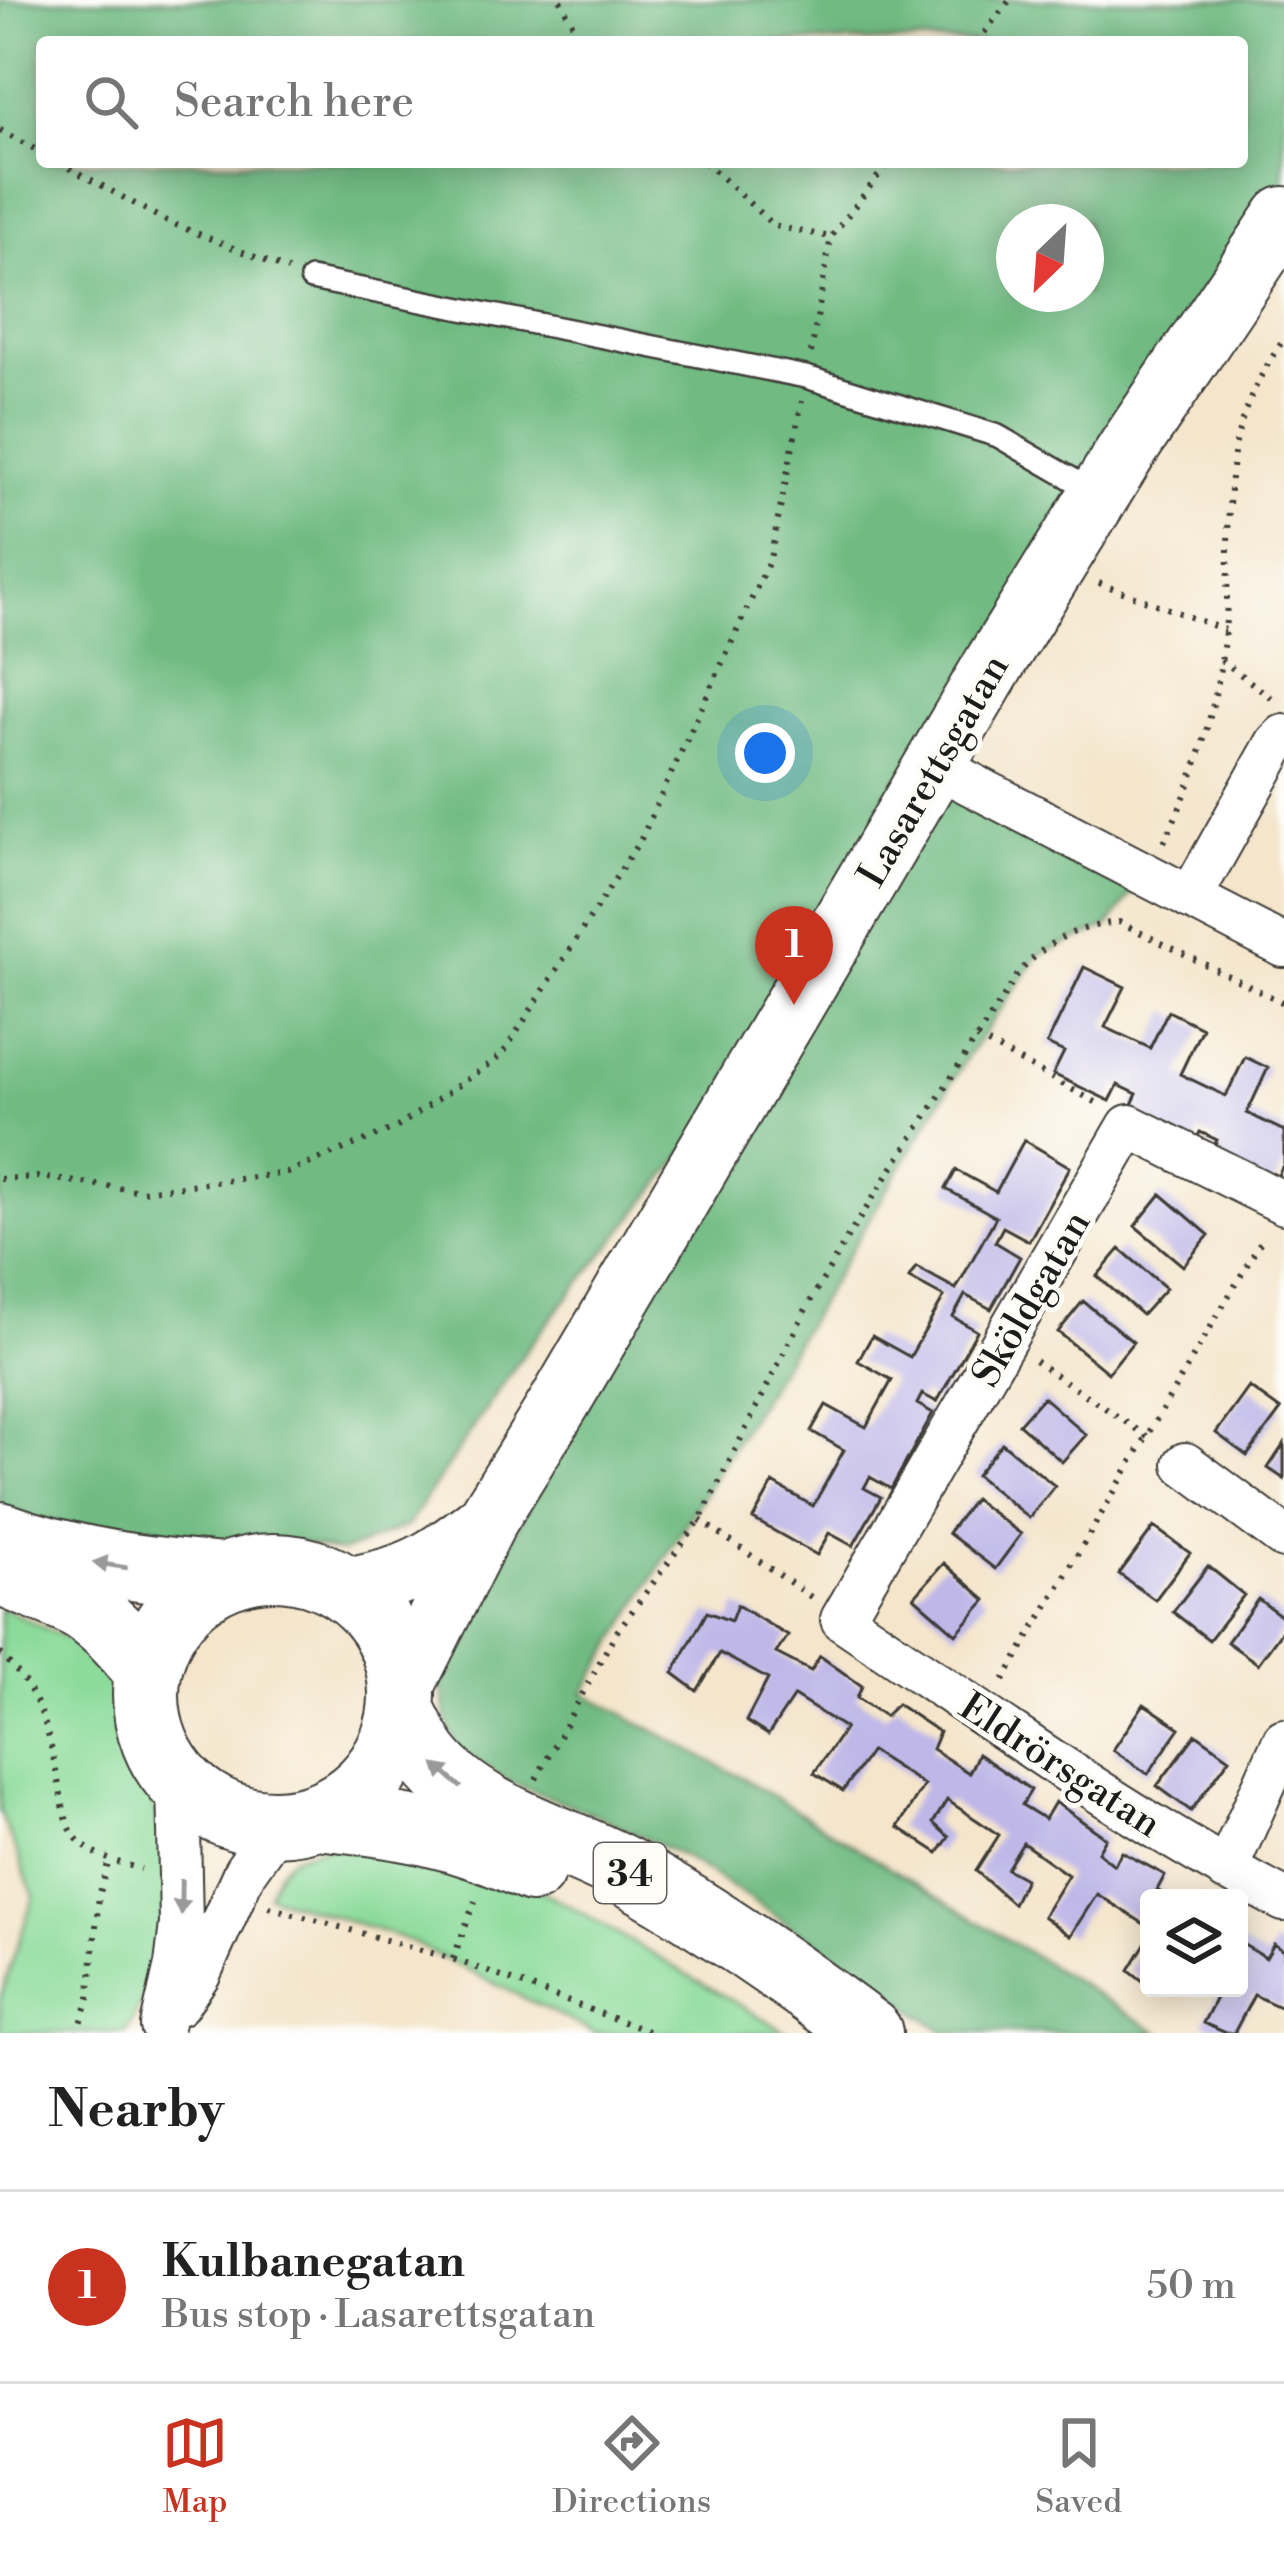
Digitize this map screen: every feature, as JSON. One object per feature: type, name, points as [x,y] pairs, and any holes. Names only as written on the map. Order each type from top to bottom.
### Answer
[{"type":"main road","name":"34","points":[[0,1534],[91,1562],[223,1577],[286,1567],[346,1588],[365,1604],[392,1642],[402,1699],[427,1757],[446,1777],[494,1809],[624,1870],[802,1983],[869,2033]]},
{"type":"main road","points":[[0,1571],[77,1604],[120,1639],[148,1671]]},
{"type":"main road","name":"34","points":[[223,1577],[188,1599],[162,1632],[145,1695],[154,1741],[164,1762],[178,1780],[214,1808],[257,1822],[298,1820],[425,1830],[485,1848],[562,1884],[833,2033]]},
{"type":"main road","points":[[298,1820],[338,1806],[374,1776],[392,1745],[402,1699]]},
{"type":"street","name":"Lasarettsgatan","points":[[402,1699],[487,1520],[996,661],[1099,494],[1284,217]]},
{"type":"street","points":[[1190,898],[1284,736]]},
{"type":"street","points":[[936,766],[1284,946]]},
{"type":"street","points":[[1129,1126],[1284,1203]]},
{"type":"street","name":"Sköldgatan","points":[[842,1619],[1129,1126]]},
{"type":"street","points":[[1186,1463],[1284,1537]]},
{"type":"street","name":"Lasarettsgatan","points":[[346,1588],[413,1571],[439,1558],[487,1520]]},
{"type":"street","name":"Eldrörsgatan","points":[[842,1619],[1226,1870],[1284,1900]]},
{"type":"street","points":[[1226,1870],[1284,1740]]},
{"type":"street","points":[[160,2030],[181,1924],[178,1780]]},
{"type":"street","points":[[160,2030],[199,1974],[254,1854],[298,1820]]},
{"type":"lane","points":[[310,279],[806,377],[998,436],[1099,494]]},
{"type":"path","points":[[560,0],[579,36]]},
{"type":"path","points":[[981,36],[1010,0]]},
{"type":"path","points":[[0,130],[36,150]]},
{"type":"path","points":[[69,168],[164,220],[310,279]]},
{"type":"path","points":[[711,168],[774,226],[831,237]]},
{"type":"path","points":[[0,1179],[40,1177],[142,1191],[287,1173],[399,1126],[502,1054],[642,837],[770,559],[831,237],[884,168]]},
{"type":"path","points":[[1118,922],[1179,812],[1198,762],[1215,700],[1225,630],[1238,432],[1258,381],[1284,339]]},
{"type":"path","points":[[1099,583],[1225,630]]},
{"type":"path","points":[[1221,660],[1284,708]]},
{"type":"path","points":[[526,1798],[615,1634],[700,1520],[807,1306],[849,1234],[1018,974],[1038,951],[1090,926],[1118,922],[1284,1003]]},
{"type":"path","points":[[977,1038],[1088,1096],[1129,1126]]},
{"type":"path","points":[[983,1714],[1284,1203]]},
{"type":"path","points":[[1006,1341],[1148,1437]]},
{"type":"path","points":[[700,1520],[842,1619]]},
{"type":"path","points":[[0,1652],[43,1712],[66,1818],[75,1838],[109,1860],[99,1896],[89,1998],[78,2033]]},
{"type":"path","points":[[453,1959],[476,1897]]},
{"type":"path","points":[[258,1904],[453,1959],[653,2033]]},
{"type":"green space","points":[[0,0],[1284,0],[1284,218],[938,767],[1133,892],[1109,926],[1039,955],[967,1057],[584,1693],[748,1781],[1160,2033],[946,2033],[686,1858],[597,1815],[511,1783],[459,1750],[447,1723],[440,1678],[751,1072],[529,1346],[407,1526],[341,1553],[300,1543],[205,1549],[0,1515]]},
{"type":"green space","points":[[0,1607],[89,1649],[114,1686],[125,1738],[154,1806],[169,1893],[152,1983],[126,2033],[0,2033],[0,1998],[34,1896],[0,1812]]},
{"type":"green space","points":[[335,1846],[472,1860],[554,1897],[788,2033],[595,2033],[402,1938],[268,1895],[279,1871],[292,1858]]},
{"type":"building","points":[[1084,967],[1125,987],[1105,1027],[1150,1048],[1168,1011],[1202,1028],[1180,1074],[1226,1096],[1245,1057],[1268,1068],[1247,1113],[1284,1131],[1284,1168],[1272,1188],[1209,1157],[1217,1140],[1200,1132],[1190,1153],[1124,1121],[1137,1094],[1118,1085],[1110,1101],[1053,1074],[1064,1052],[1047,1044]]},
{"type":"building","points":[[1024,1140],[1070,1167],[1029,1241],[1003,1227],[995,1242],[1020,1257],[991,1309],[965,1295],[953,1317],[977,1331],[937,1402],[922,1394],[917,1404],[933,1413],[891,1489],[870,1477],[864,1488],[881,1497],[853,1546],[829,1533],[817,1555],[753,1519],[773,1483],[813,1506],[844,1450],[811,1431],[826,1405],[866,1427],[892,1380],[858,1361],[872,1336],[910,1357],[944,1297],[909,1278],[916,1267],[956,1289],[996,1217],[946,1189],[956,1170],[996,1192]]},
{"type":"building","points":[[1161,1194],[1209,1235],[1183,1266],[1135,1226]]},
{"type":"building","points":[[1120,1249],[1166,1288],[1142,1315],[1097,1276]]},
{"type":"building","points":[[1083,1301],[1133,1342],[1108,1373],[1058,1332]]},
{"type":"building","points":[[1249,1387],[1281,1410],[1247,1456],[1216,1433]]},
{"type":"building","points":[[1043,1397],[1086,1435],[1062,1462],[1019,1424]]},
{"type":"building","points":[[1002,1443],[1055,1486],[1029,1518],[976,1475]]},
{"type":"building","points":[[1284,1444],[1284,1479],[1268,1468]]},
{"type":"building","points":[[974,1499],[1021,1534],[995,1569],[948,1533]]},
{"type":"building","points":[[1154,1527],[1190,1553],[1155,1600],[1119,1574]]},
{"type":"building","points":[[944,1563],[986,1600],[956,1634],[914,1597]]},
{"type":"building","points":[[1208,1566],[1244,1595],[1209,1640],[1173,1612]]},
{"type":"building","points":[[1258,1599],[1284,1618],[1284,1628],[1258,1664],[1227,1642]]},
{"type":"building","points":[[737,1605],[788,1636],[776,1653],[811,1671],[820,1656],[862,1686],[857,1698],[885,1716],[897,1704],[939,1732],[932,1749],[969,1773],[978,1754],[1031,1790],[1022,1805],[1045,1819],[1055,1802],[1106,1838],[1098,1852],[1114,1865],[1122,1852],[1165,1875],[1158,1889],[1140,1889],[1140,1921],[1097,1894],[1070,1936],[1043,1916],[1068,1875],[1023,1843],[1007,1869],[1025,1879],[1013,1904],[976,1871],[999,1835],[947,1800],[933,1823],[949,1837],[938,1853],[898,1827],[924,1785],[871,1751],[843,1791],[814,1773],[845,1728],[794,1696],[768,1735],[746,1721],[768,1679],[720,1653],[697,1691],[673,1673],[707,1612],[731,1621]]},
{"type":"building","points":[[1144,1704],[1180,1728],[1148,1774],[1113,1750]]},
{"type":"building","points":[[1196,1734],[1230,1758],[1191,1811],[1157,1786]]},
{"type":"building","points":[[1274,1944],[1284,1951],[1284,2009],[1254,1995],[1234,2033],[1203,2023],[1216,1997],[1248,1997],[1248,1947],[1266,1958]]},
{"type":"building","points":[[1140,1952],[1140,1979],[1129,1970]]},
{"type":"place","name":"Kulbanegatan","points":[[794,1005]]}]
